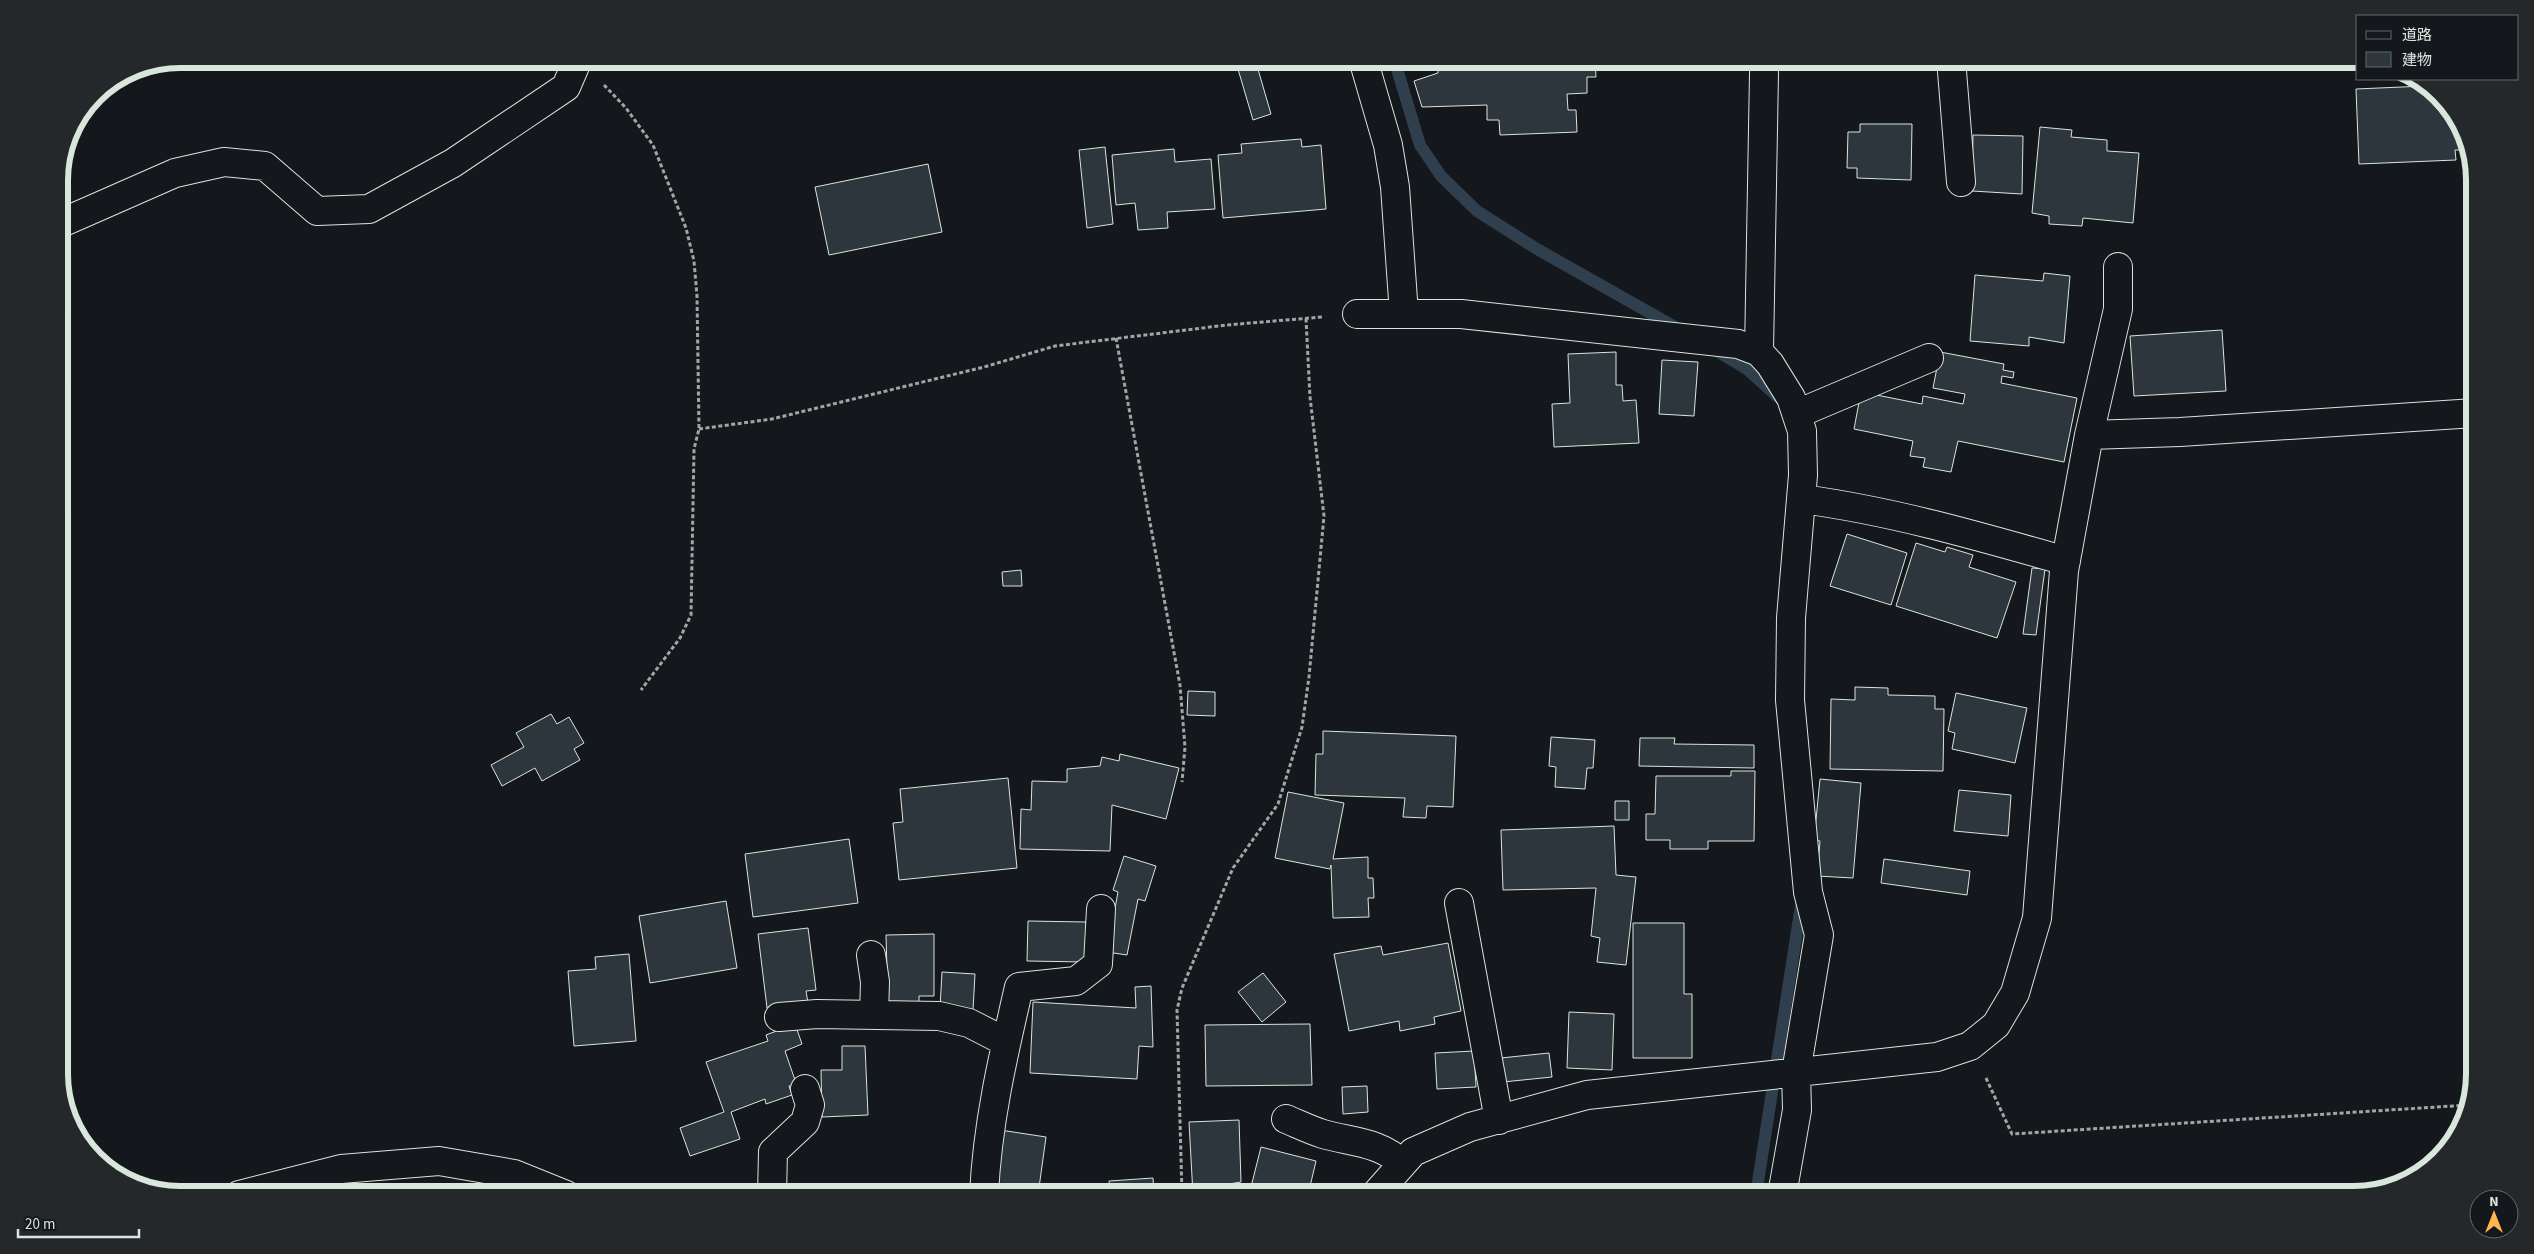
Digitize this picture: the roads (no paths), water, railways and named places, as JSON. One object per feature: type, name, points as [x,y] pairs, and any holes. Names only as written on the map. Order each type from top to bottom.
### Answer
[{"type":"street","points":[[68,220],[175,173],[224,162],[265,166],[317,211],[370,209],[453,163],[566,87],[574,68]]},
{"type":"street","points":[[1367,68],[1388,145],[1395,186],[1404,314]]},
{"type":"street","points":[[1952,68],[1961,182]]},
{"type":"street","points":[[1758,352],[1764,72]]},
{"type":"street","points":[[1383,1186],[1413,1152],[1470,1127],[1587,1095],[1937,1057],[1970,1046],[1996,1025],[2015,993],[2037,918],[2066,561],[2097,390],[2118,309],[2118,267]]},
{"type":"street","points":[[1357,314],[1461,314],[1738,344],[1758,352],[1770,364],[1791,398],[1802,431],[1802,499],[1791,618],[1790,700],[1808,892],[1819,935],[1783,1074],[1797,1110],[1784,1186]]},
{"type":"street","points":[[1797,414],[1929,358]]},
{"type":"street","points":[[2089,435],[2180,432],[2466,414]]},
{"type":"street","points":[[1802,499],[1856,506],[1903,517],[2066,561]]},
{"type":"street","points":[[1459,903],[1499,1120]]},
{"type":"street","points":[[984,1186],[985,1169],[998,1081],[1019,987],[1076,982],[1098,964],[1101,909]]},
{"type":"street","points":[[870,955],[875,982],[874,1014]]},
{"type":"street","points":[[779,1017],[817,1014],[939,1016],[969,1023],[1006,1042]]},
{"type":"street","points":[[772,1186],[773,1152],[805,1122],[810,1105],[805,1089]]},
{"type":"street","points":[[1286,1119],[1322,1134],[1369,1145],[1393,1153],[1402,1164]]},
{"type":"street","points":[[274,1186],[341,1169],[439,1162],[514,1174],[544,1186]]},
{"type":"waterway","points":[[1397,68],[1420,145],[1441,176],[1477,211],[1537,249],[1682,331]]},
{"type":"waterway","points":[[1712,348],[1747,369],[1778,397]]},
{"type":"waterway","points":[[1757,1186],[1802,899]]}]
